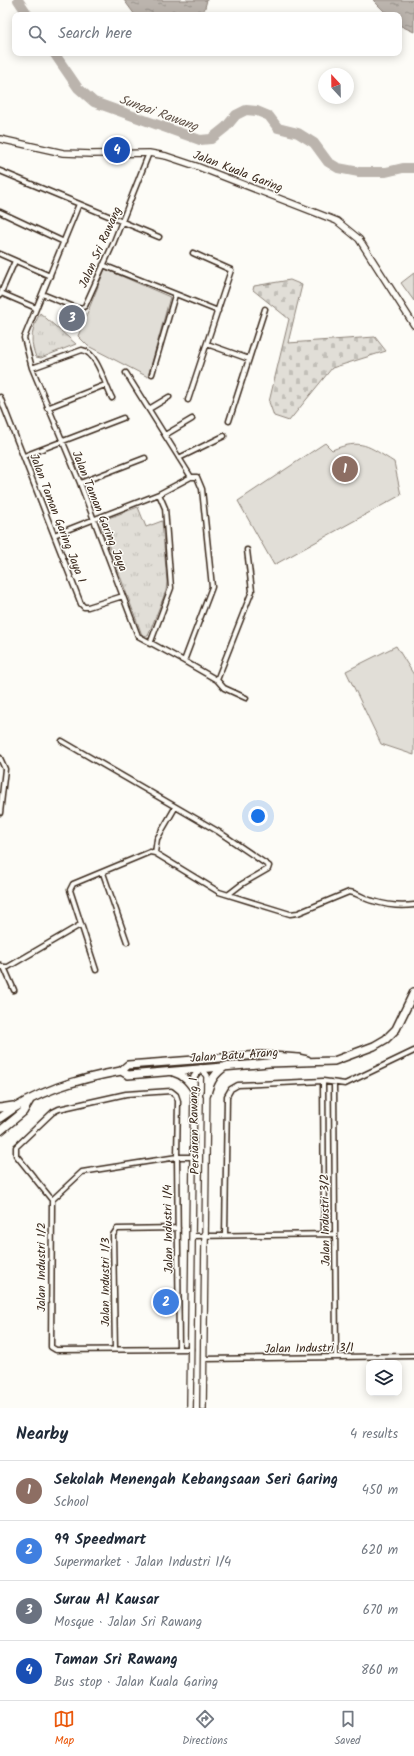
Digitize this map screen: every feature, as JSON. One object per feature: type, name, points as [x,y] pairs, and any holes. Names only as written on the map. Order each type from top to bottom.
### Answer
[{"type":"main road","name":"Jalan Batu Arang","points":[[0,1118],[16,1105],[61,1085],[121,1071],[128,1075],[226,1066],[334,1060],[374,1046],[386,1039],[396,1029],[414,992]]},
{"type":"main road","points":[[121,1071],[128,1065],[187,1059],[260,1055],[298,1058],[311,1061]]},
{"type":"main road","points":[[187,1059],[195,1062],[200,1068],[212,1058]]},
{"type":"main road","points":[[207,1094],[213,1078],[226,1066]]},
{"type":"main road","points":[[170,1071],[180,1074],[188,1080],[194,1089]]},
{"type":"main road","name":"Jalan Batu Arang","points":[[1,1127],[23,1112],[30,1100]]},
{"type":"main road","points":[[0,1108],[16,1105]]},
{"type":"street","name":"Jalan Kuala Garing","points":[[0,139],[63,153],[149,153],[166,156],[196,166],[337,221],[359,239],[414,325]]},
{"type":"street","name":"Jalan Sri Rawang","points":[[42,294],[79,309],[85,306],[122,222],[149,153]]},
{"type":"street","points":[[0,171],[159,237]]},
{"type":"street","name":"Jalan Taman Garing Jaya","points":[[79,204],[24,338],[32,368],[62,443],[80,483],[138,636],[217,680],[220,686],[246,698]]},
{"type":"street","points":[[0,212],[64,242]]},
{"type":"street","points":[[188,400],[231,270],[193,253]]},
{"type":"street","points":[[0,254],[50,276]]},
{"type":"street","points":[[15,261],[1,294],[36,308]]},
{"type":"street","points":[[103,265],[218,311]]},
{"type":"street","points":[[152,374],[176,295]]},
{"type":"street","points":[[229,421],[265,310]]},
{"type":"street","points":[[207,344],[249,359]]},
{"type":"street","points":[[32,368],[85,350],[95,360],[112,398]]},
{"type":"street","points":[[126,373],[191,477]]},
{"type":"street","points":[[48,408],[105,385]]},
{"type":"street","name":"Jalan Taman Garing Jaya 1","points":[[0,397],[84,607],[123,596]]},
{"type":"street","points":[[149,409],[169,397]]},
{"type":"street","points":[[24,456],[62,443],[123,418]]},
{"type":"street","points":[[165,435],[192,419]]},
{"type":"street","points":[[179,458],[224,436]]},
{"type":"street","points":[[80,483],[145,458]]},
{"type":"street","points":[[54,535],[159,494],[191,477],[198,477],[200,482],[212,586],[184,661]]},
{"type":"street","points":[[150,644],[171,588],[164,508],[159,494]]},
{"type":"street","points":[[217,680],[252,590],[247,550]]},
{"type":"street","points":[[62,741],[175,808],[219,832],[269,866],[268,869],[242,884],[229,894]]},
{"type":"street","points":[[0,758],[4,769],[0,813]]},
{"type":"street","points":[[155,853],[157,839],[175,808]]},
{"type":"street","points":[[96,970],[80,925],[70,890],[71,886],[150,852],[155,853],[219,892],[290,914],[298,913],[349,892],[354,892],[373,902],[402,907],[414,904]]},
{"type":"street","points":[[102,873],[127,942]]},
{"type":"street","points":[[2,966],[8,967],[80,925]]},
{"type":"street","points":[[2,966],[14,990]]},
{"type":"street","points":[[225,1235],[227,1096],[231,1089],[238,1085],[323,1081],[345,1084],[414,1051]]},
{"type":"street","name":"Persiaran Rawang 1","points":[[190,1408],[192,1349],[194,1077],[200,1068],[207,1076],[203,1408]]},
{"type":"street","points":[[323,1081],[324,1234]]},
{"type":"street","name":"Jalan Industri 3/2","points":[[334,1083],[336,1358]]},
{"type":"street","name":"Jalan Industri 1/4","points":[[52,1200],[16,1155],[16,1147],[59,1108],[126,1094],[171,1091],[176,1095],[178,1101],[177,1157],[179,1349]]},
{"type":"street","points":[[52,1200],[82,1172],[177,1157],[193,1157]]},
{"type":"street","name":"Jalan Industri 1/2","points":[[52,1200],[52,1346],[56,1350],[192,1349]]},
{"type":"street","name":"Jalan Industri 1/3","points":[[115,1349],[113,1235],[117,1229],[178,1228]]},
{"type":"street","points":[[193,1236],[335,1234]]},
{"type":"street","name":"Jalan Industri 3/1","points":[[204,1359],[414,1356]]},
{"type":"green space","points":[[105,269],[170,297],[148,377],[88,346],[78,336]]},
{"type":"green space","points":[[414,273],[414,301],[401,283]]},
{"type":"green space","points":[[290,280],[302,285],[288,343],[375,337],[386,351],[332,368],[289,421],[274,416],[269,402],[289,319],[253,290],[254,286]]},
{"type":"green space","points":[[40,313],[76,344],[41,358],[36,357],[32,335]]},
{"type":"green space","points":[[325,443],[332,450],[342,446],[358,444],[371,448],[394,462],[401,495],[274,565],[238,501]]},
{"type":"green space","points":[[138,507],[146,527],[162,521],[167,582],[166,591],[148,636],[142,635],[101,525],[103,520]]},
{"type":"green space","points":[[396,646],[414,675],[414,755],[381,744],[346,671]]},
{"type":"water","points":[[124,0],[207,0],[204,12],[133,12]]},
{"type":"water","points":[[373,0],[414,0],[414,32],[402,26],[402,12],[385,12]]},
{"type":"waterway","name":"Sungai Rawang","points":[[18,0],[26,12]]},
{"type":"waterway","name":"Sungai Rawang","points":[[56,56],[78,88],[94,102],[200,140],[211,139],[226,127],[236,115],[246,110],[257,111],[269,116],[278,128],[298,133],[314,143],[328,162],[338,168],[359,172],[386,172],[403,168],[414,168]]},
{"type":"place","name":"Taman Sri Rawang","points":[[117,150]]},
{"type":"place","name":"Surau Al Kausar","points":[[72,318]]},
{"type":"place","name":"Sekolah Menengah Kebangsaan Seri Garing","points":[[345,469]]},
{"type":"place","name":"99 Speedmart","points":[[166,1302]]}]
